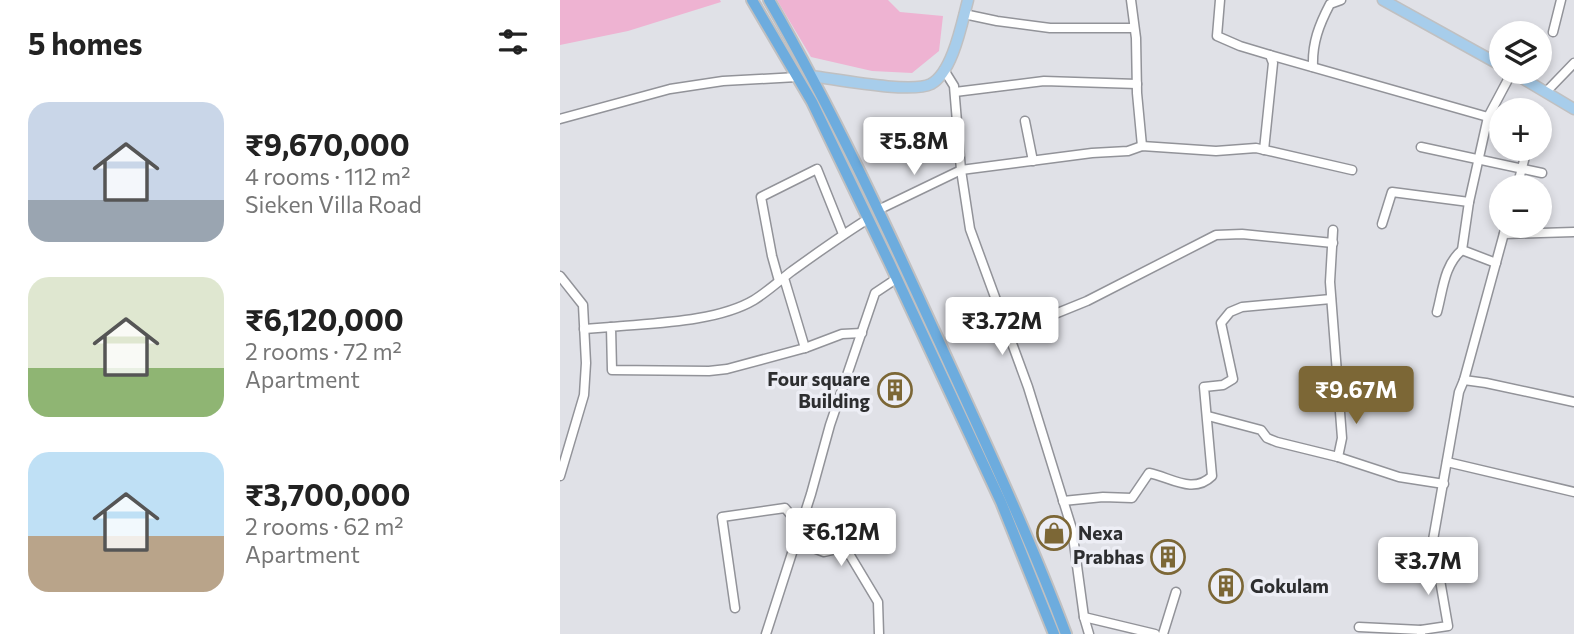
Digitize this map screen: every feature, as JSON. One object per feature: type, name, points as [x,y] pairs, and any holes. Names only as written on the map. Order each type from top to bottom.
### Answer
[{"type":"highway","points":[[752,0],[812,102],[868,219],[1001,502],[1054,634]]},
{"type":"highway","points":[[769,0],[811,76],[878,210],[1012,499],[1066,634]]},
{"type":"main road","points":[[811,76],[909,88],[931,84],[944,70],[951,57],[968,0]]},
{"type":"main road","points":[[1382,0],[1489,59]]},
{"type":"main road","points":[[1534,84],[1574,108]]},
{"type":"street","points":[[1130,0],[1136,38],[1142,146]]},
{"type":"street","points":[[1220,0],[1217,36],[1270,55],[1488,117]]},
{"type":"street","points":[[1313,67],[1312,52],[1318,28],[1330,4],[1341,0]]},
{"type":"street","points":[[1553,32],[1561,0]]},
{"type":"street","points":[[964,14],[1050,28],[1133,28]]},
{"type":"street","points":[[1264,150],[1274,74],[1270,55]]},
{"type":"street","points":[[1547,91],[1574,63]]},
{"type":"street","points":[[944,70],[955,92],[961,170],[970,229],[1028,387],[1072,529],[1088,634]]},
{"type":"street","points":[[560,119],[670,89],[723,81],[797,77]]},
{"type":"street","points":[[955,92],[1044,80],[1137,84]]},
{"type":"street","points":[[1437,312],[1448,267],[1454,256],[1462,250],[1469,202],[1488,117],[1506,84]]},
{"type":"street","points":[[1026,121],[1033,161]]},
{"type":"street","points":[[878,210],[961,170],[1128,151],[1142,146],[1216,151],[1255,148],[1352,170]]},
{"type":"street","points":[[1421,147],[1542,173]]},
{"type":"street","points":[[1520,175],[1524,161]]},
{"type":"street","points":[[805,348],[772,256],[761,197],[817,169],[843,234]]},
{"type":"street","points":[[1382,225],[1392,191],[1469,202]]},
{"type":"street","points":[[584,329],[683,320],[711,315],[751,302],[843,234],[868,219]]},
{"type":"street","points":[[1333,230],[1330,276],[1342,438],[1338,457]]},
{"type":"street","points":[[1552,231],[1574,232]]},
{"type":"street","points":[[1008,333],[1087,301],[1216,234],[1333,243]]},
{"type":"street","points":[[1359,626],[1421,632],[1448,626],[1433,541],[1459,392],[1503,238]]},
{"type":"street","points":[[1462,250],[1496,263]]},
{"type":"street","points":[[560,276],[583,304],[586,363],[584,395],[560,476]]},
{"type":"street","points":[[766,634],[834,412],[875,293],[896,279]]},
{"type":"street","points":[[1063,500],[1132,498],[1149,473],[1189,485],[1200,485],[1207,481],[1212,476],[1204,387],[1223,385],[1233,379],[1221,323],[1230,312],[1242,307],[1331,299]]},
{"type":"street","points":[[611,327],[612,370],[727,369],[805,348],[842,334],[862,333]]},
{"type":"street","points":[[1464,380],[1574,402]]},
{"type":"street","points":[[1208,416],[1261,430],[1267,438],[1277,442],[1338,457],[1399,477],[1444,484]]},
{"type":"street","points":[[1447,462],[1574,492]]},
{"type":"street","points":[[734,608],[722,517],[785,508],[800,526],[811,547],[824,552],[845,547],[878,602],[879,634]]},
{"type":"street","points":[[1163,634],[1177,592]]},
{"type":"street","points":[[1084,617],[1155,634]]},
{"type":"shaded area","points":[[560,0],[721,2],[628,31],[560,45]]},
{"type":"shaded area","points":[[777,0],[888,0],[900,12],[943,16],[939,51],[912,73],[872,71],[811,57]]},
{"type":"place","name":"Four square Building","points":[[895,390]]},
{"type":"place","name":"Nexa","points":[[1054,533]]},
{"type":"place","name":"Prabhas","points":[[1168,557]]},
{"type":"place","name":"Gokulam","points":[[1226,586]]}]
